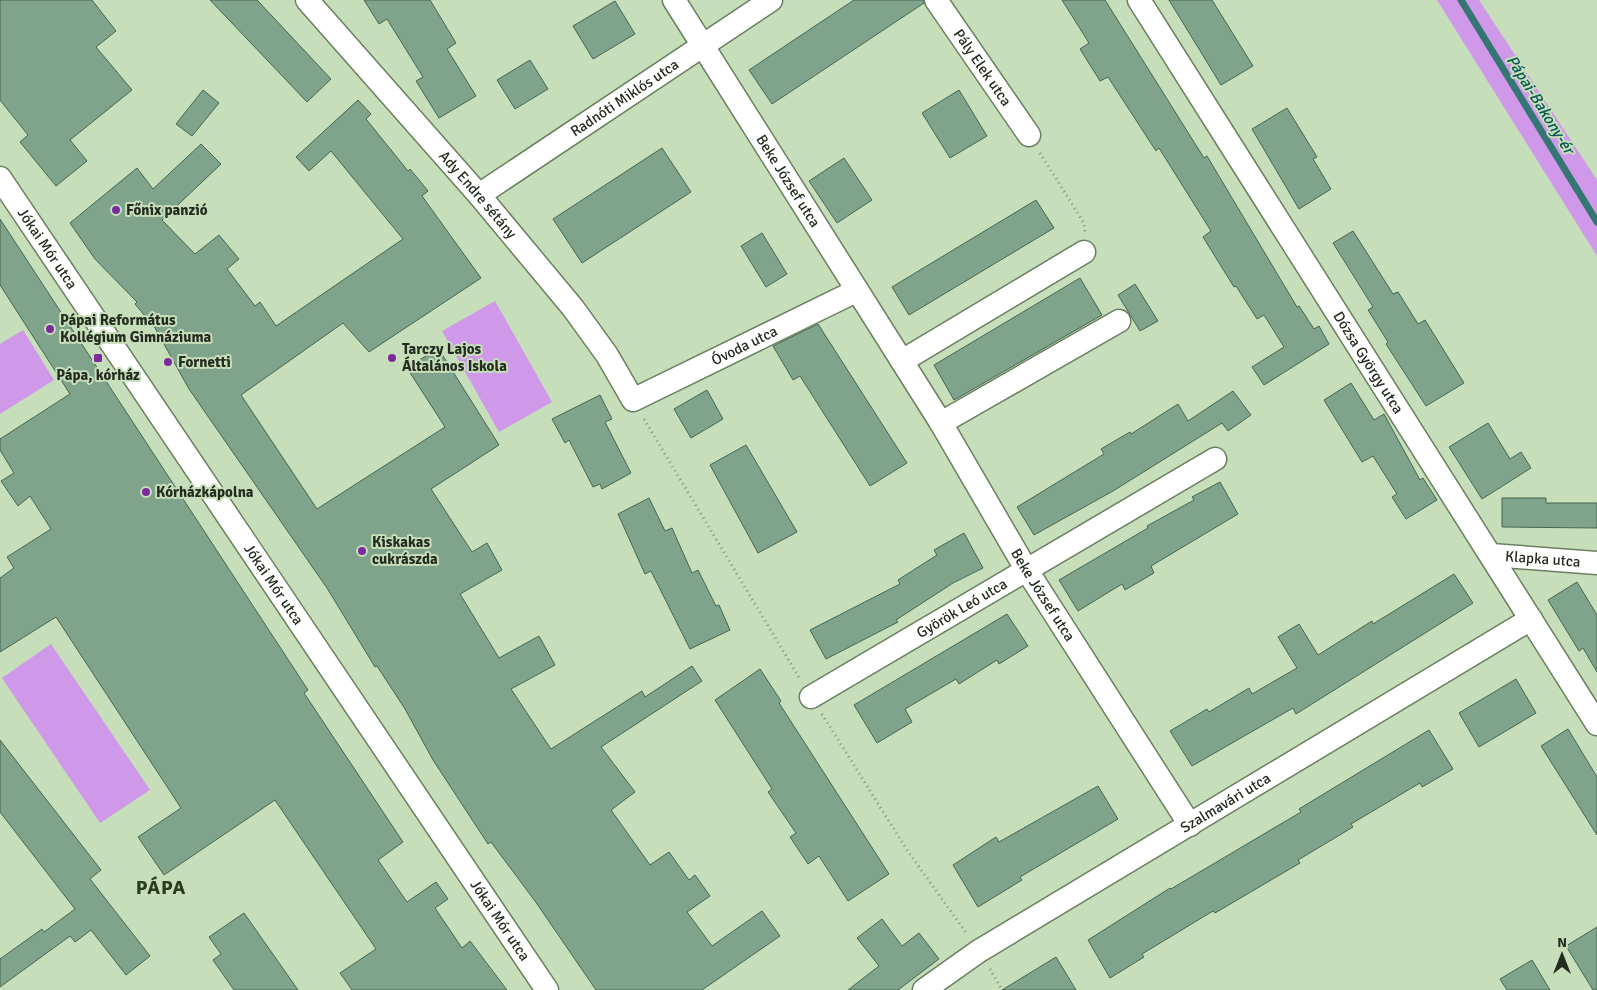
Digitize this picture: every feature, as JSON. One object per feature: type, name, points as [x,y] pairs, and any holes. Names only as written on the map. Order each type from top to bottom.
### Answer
[{"type":"street","name":"Ady Endre sétány","points":[[307,0],[479,195],[572,308],[607,355],[633,400]]},
{"type":"street","name":"Beke József utca","points":[[674,0],[902,361],[1026,568],[1190,825]]},
{"type":"street","name":"Radnóti Miklós utca","points":[[479,195],[771,0]]},
{"type":"street","name":"Pály Elek utca","points":[[936,0],[1029,135]]},
{"type":"street","name":"Dózsa György utca","points":[[1139,0],[1597,724]]},
{"type":"street","name":"Jókai Mór utca","points":[[0,178],[546,990]]},
{"type":"street","points":[[902,361],[1084,252]]},
{"type":"street","name":"Óvoda utca","points":[[633,400],[856,290]]},
{"type":"street","points":[[941,424],[1119,321]]},
{"type":"street","name":"Györök Leó utca","points":[[811,697],[1026,568],[1215,459]]},
{"type":"street","name":"Klapka utca","points":[[1491,555],[1597,563]]},
{"type":"street","name":"Szalmavári utca","points":[[924,990],[979,951],[1531,619]]},
{"type":"path","points":[[1029,135],[1084,223],[1084,252]]},
{"type":"shaded area","points":[[1437,0],[1479,0],[1597,180],[1597,256]]},
{"type":"shaded area","points":[[495,301],[552,402],[499,432],[442,331]]},
{"type":"shaded area","points":[[23,330],[54,380],[0,414],[0,344]]},
{"type":"shaded area","points":[[51,644],[150,790],[100,823],[2,678]]},
{"type":"building","points":[[0,0],[92,0],[116,31],[96,47],[132,90],[70,140],[87,161],[56,186],[20,142],[28,135],[0,100]]},
{"type":"building","points":[[210,0],[257,0],[331,79],[307,102]]},
{"type":"building","points":[[364,0],[430,0],[456,43],[447,49],[476,96],[439,118],[416,81],[423,77],[387,19],[379,24]]},
{"type":"building","points":[[854,0],[923,0],[924,3],[772,104],[749,70]]},
{"type":"building","points":[[1062,0],[1105,0],[1204,158],[1207,156],[1297,307],[1299,306],[1314,329],[1319,326],[1329,344],[1264,385],[1252,367],[1284,347],[1264,315],[1257,319],[1236,286],[1234,287],[1203,237],[1211,231],[1159,148],[1156,151],[1108,77],[1100,81],[1080,49],[1089,43]]},
{"type":"building","points":[[1169,0],[1212,0],[1253,66],[1221,85]]},
{"type":"building","points":[[615,1],[635,34],[593,59],[573,26]]},
{"type":"building","points":[[530,60],[548,89],[515,109],[497,80]]},
{"type":"building","points":[[203,90],[219,103],[192,136],[176,124]]},
{"type":"building","points":[[959,90],[987,136],[950,158],[922,113]]},
{"type":"building","points":[[358,100],[371,114],[366,119],[408,171],[410,169],[428,191],[422,196],[481,278],[369,352],[343,323],[241,395],[317,509],[445,427],[407,368],[438,348],[499,445],[431,489],[472,552],[487,543],[502,570],[460,594],[499,658],[539,636],[555,665],[511,689],[551,749],[642,691],[645,697],[692,666],[702,681],[601,747],[635,792],[611,810],[650,865],[669,852],[689,880],[695,875],[710,896],[687,912],[712,946],[762,911],[780,936],[702,990],[596,990],[535,901],[491,842],[488,844],[433,760],[405,709],[377,666],[375,667],[327,588],[189,389],[155,328],[135,304],[137,302],[95,259],[70,223],[137,168],[153,189],[201,144],[221,164],[162,220],[195,254],[219,235],[239,259],[227,269],[255,306],[260,302],[276,326],[403,239],[331,151],[309,171],[296,157]]},
{"type":"building","points":[[1287,108],[1317,157],[1313,159],[1331,189],[1299,209],[1252,129]]},
{"type":"building","points":[[662,148],[691,192],[582,263],[553,219]]},
{"type":"building","points":[[844,158],[872,200],[837,223],[809,181]]},
{"type":"building","points":[[1036,200],[1054,228],[909,315],[892,287]]},
{"type":"building","points":[[0,219],[308,690],[304,693],[403,842],[378,860],[407,902],[436,882],[448,899],[435,908],[462,948],[470,941],[507,990],[352,990],[340,973],[376,949],[275,800],[164,875],[138,837],[181,808],[56,617],[0,652],[0,578],[14,568],[7,557],[51,529],[30,496],[18,506],[1,481],[14,473],[0,450],[0,439],[70,394],[0,285]]},
{"type":"building","points":[[1353,231],[1393,294],[1398,292],[1418,324],[1425,320],[1464,383],[1426,406],[1386,344],[1388,342],[1368,310],[1373,307],[1333,243]]},
{"type":"building","points":[[762,233],[787,274],[766,287],[741,246]]},
{"type":"building","points":[[1080,278],[1102,315],[954,400],[934,365]]},
{"type":"building","points":[[1135,284],[1158,321],[1140,331],[1118,295]]},
{"type":"building","points":[[818,324],[907,463],[870,486],[800,376],[793,380],[773,346]]},
{"type":"building","points":[[1351,383],[1374,420],[1384,414],[1420,480],[1423,478],[1437,500],[1406,519],[1392,497],[1397,494],[1373,456],[1362,462],[1324,400]]},
{"type":"building","points":[[707,390],[723,419],[691,438],[674,409]]},
{"type":"building","points":[[1233,391],[1251,415],[1228,431],[1222,423],[1113,491],[1034,535],[1017,507],[1104,454],[1101,449],[1130,432],[1131,434],[1178,404],[1188,421]]},
{"type":"building","points":[[600,395],[612,419],[605,422],[631,473],[602,489],[600,484],[593,487],[569,440],[565,443],[552,419]]},
{"type":"building","points":[[1488,423],[1510,459],[1521,452],[1531,468],[1482,499],[1449,447]]},
{"type":"building","points":[[746,445],[797,532],[758,553],[710,465]]},
{"type":"building","points":[[1220,482],[1238,514],[1151,566],[1154,573],[1125,590],[1122,584],[1078,611],[1059,580],[1148,528],[1147,526],[1194,500],[1192,497]]},
{"type":"building","points":[[649,498],[665,531],[672,528],[692,573],[698,570],[716,606],[719,605],[730,630],[690,649],[651,571],[645,574],[618,514]]},
{"type":"building","points":[[1502,498],[1546,498],[1546,503],[1597,503],[1597,528],[1502,527]]},
{"type":"building","points":[[964,533],[983,568],[953,583],[896,620],[898,622],[826,659],[810,630],[900,584],[898,580],[937,555],[934,550]]},
{"type":"building","points":[[1454,574],[1473,603],[1296,714],[1293,708],[1192,766],[1170,731],[1207,709],[1209,712],[1249,688],[1252,694],[1297,668],[1278,637],[1299,624],[1318,655],[1372,621],[1373,624]]},
{"type":"building","points":[[1577,582],[1597,615],[1597,672],[1583,648],[1579,651],[1548,600]]},
{"type":"building","points":[[1007,614],[1028,646],[999,664],[997,660],[959,684],[956,679],[905,709],[912,722],[877,743],[854,705]]},
{"type":"building","points":[[760,669],[781,701],[779,703],[889,874],[848,901],[819,856],[808,864],[790,837],[796,833],[768,792],[772,789],[715,700]]},
{"type":"building","points":[[1516,679],[1536,713],[1479,747],[1459,713]]},
{"type":"building","points":[[1568,729],[1597,777],[1597,835],[1541,746]]},
{"type":"building","points":[[1429,730],[1453,769],[1422,787],[1420,783],[1351,824],[1353,827],[1298,860],[1300,863],[1215,913],[1213,911],[1142,954],[1144,957],[1110,978],[1088,940],[1170,888],[1301,812],[1299,809]]},
{"type":"building","points":[[0,740],[101,870],[90,879],[150,956],[126,975],[91,930],[75,942],[70,936],[0,987],[0,959],[42,929],[44,932],[75,909],[0,812]]},
{"type":"building","points":[[1098,786],[1118,819],[1020,877],[1022,880],[978,907],[953,865],[996,837],[999,842]]},
{"type":"building","points":[[244,913],[298,990],[234,990],[213,960],[221,954],[209,937]]},
{"type":"building","points":[[882,919],[902,946],[919,933],[939,959],[898,990],[848,990],[879,966],[857,938]]},
{"type":"building","points":[[1597,927],[1597,990],[1593,990],[1566,946]]},
{"type":"building","points":[[1056,957],[1076,990],[1002,990]]},
{"type":"building","points":[[1532,960],[1550,990],[1507,990],[1500,979]]},
{"type":"waterway","name":"Pápai-Bakony-ér","points":[[1461,0],[1597,222]]},
{"type":"place","name":"Főnix panzió","points":[[116,210]]},
{"type":"place","name":"Pápai Református Kollégium Gimnáziuma","points":[[50,329]]},
{"type":"place","name":"Pápa, kórház","points":[[98,358]]},
{"type":"place","name":"Tarczy Lajos Általános Iskola","points":[[392,358]]},
{"type":"place","name":"Fornetti","points":[[168,362]]},
{"type":"place","name":"Kórházkápolna","points":[[146,492]]},
{"type":"place","name":"Kiskakas cukrászda","points":[[362,551]]},
{"type":"district","name":"PÁPA","points":[[161,887]]}]
